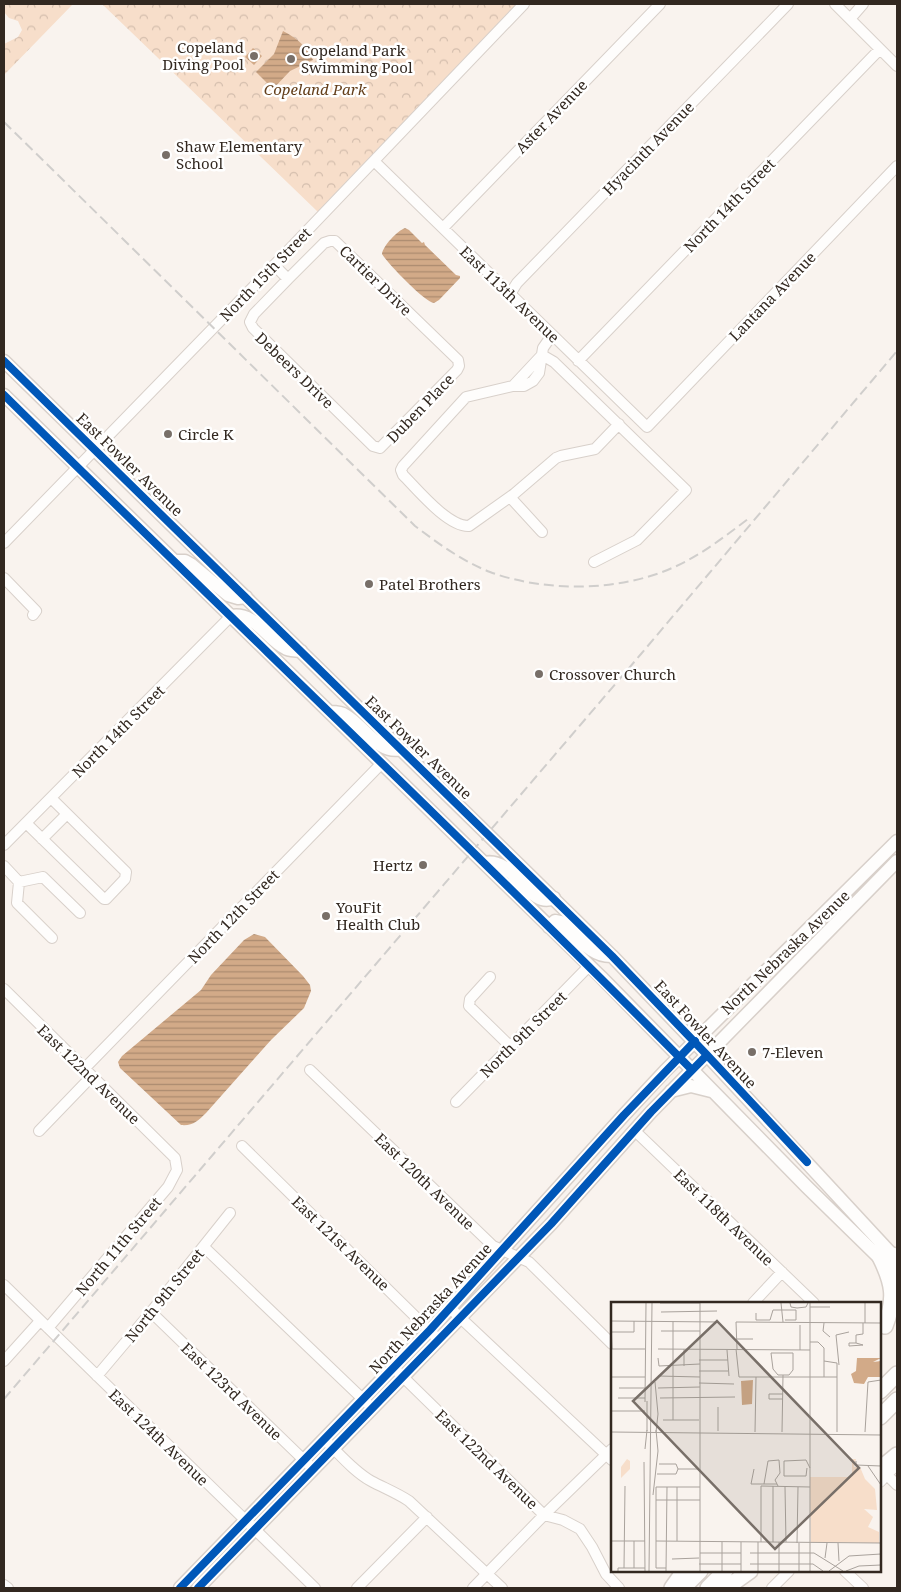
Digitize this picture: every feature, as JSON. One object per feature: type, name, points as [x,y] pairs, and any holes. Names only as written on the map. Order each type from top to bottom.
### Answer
[{"type":"highway","points":[[882,1329],[891,1309],[893,1293],[888,1275],[891,1257]]},
{"type":"highway","points":[[882,1329],[897,1316]]},
{"type":"highway","points":[[881,1390],[897,1374]]},
{"type":"highway","points":[[881,1416],[897,1400]]},
{"type":"highway","points":[[882,1475],[897,1455]]},
{"type":"highway","points":[[672,1588],[683,1572]]},
{"type":"highway","points":[[683,1588],[699,1572]]},
{"type":"highway","points":[[708,1588],[724,1572]]},
{"type":"highway","points":[[726,1588],[749,1572]]},
{"type":"main road","name":"East Fowler Avenue","points":[[4,361],[612,956],[695,1041],[891,1257],[897,1275]]},
{"type":"main road","name":"East Fowler Avenue","points":[[4,395],[589,966],[813,1193],[891,1257]]},
{"type":"main road","points":[[174,561],[185,561],[192,565],[228,595],[238,598],[246,597]]},
{"type":"main road","points":[[232,616],[249,619],[286,649],[301,651]]},
{"type":"main road","points":[[330,712],[344,713],[386,749],[395,751],[401,749]]},
{"type":"main road","name":"North Nebraska Avenue","points":[[180,1588],[250,1525],[398,1372],[430,1330],[660,1076],[826,911],[896,847]]},
{"type":"main road","name":"North Nebraska Avenue","points":[[398,1372],[439,1340],[520,1257],[671,1091],[897,860]]},
{"type":"main road","points":[[484,864],[495,862],[501,865],[538,898],[546,901],[554,898]]},
{"type":"main road","points":[[796,964],[798,954],[812,936],[826,911]]},
{"type":"main road","points":[[549,927],[555,921],[560,922],[595,952],[604,956],[612,956]]},
{"type":"main road","points":[[660,1038],[664,1061],[660,1076]]},
{"type":"main road","points":[[671,1091],[691,1086],[711,1090]]},
{"type":"main road","name":"North Nebraska Avenue","points":[[198,1588],[250,1525]]},
{"type":"street","name":"North 15th Street","points":[[4,544],[524,4]]},
{"type":"street","name":"Aster Avenue","points":[[443,228],[660,4]]},
{"type":"street","name":"Hyacinth Avenue","points":[[510,294],[517,283],[788,4]]},
{"type":"street","points":[[835,4],[897,66]]},
{"type":"street","points":[[850,19],[864,4]]},
{"type":"street","name":"North 14th Street","points":[[578,361],[880,49]]},
{"type":"street","name":"East 113th Avenue","points":[[374,161],[647,427]]},
{"type":"street","name":"Lantana Avenue","points":[[647,427],[897,166]]},
{"type":"street","name":"Cartier Drive","points":[[288,279],[324,242],[336,241],[456,358],[459,364]]},
{"type":"street","points":[[274,265],[288,279]]},
{"type":"street","name":"Debeers Drive","points":[[288,279],[252,316],[250,322],[253,328],[373,446],[378,448]]},
{"type":"street","points":[[552,335],[544,344],[539,373],[535,379],[524,386],[513,386],[466,397],[402,466],[403,475],[434,505],[458,524],[472,525],[510,497],[558,457],[595,449],[618,424]]},
{"type":"street","points":[[542,355],[554,362],[686,490],[638,540],[594,562]]},
{"type":"street","name":"Duben Place","points":[[378,448],[383,446],[457,370],[459,364]]},
{"type":"street","points":[[510,497],[542,532]]},
{"type":"street","points":[[4,578],[36,611],[33,615]]},
{"type":"street","name":"North 14th Street","points":[[4,846],[232,616]]},
{"type":"street","name":"North 12th Street","points":[[84,1069],[382,763]]},
{"type":"street","points":[[26,823],[106,899],[125,879],[126,872],[51,798]]},
{"type":"street","points":[[42,839],[67,814]]},
{"type":"street","points":[[4,866],[19,882],[17,903],[52,938]]},
{"type":"street","points":[[19,882],[43,877],[80,913]]},
{"type":"street","name":"North 9th Street","points":[[456,1102],[589,966]]},
{"type":"street","points":[[490,977],[470,999],[469,1006],[511,1047]]},
{"type":"street","name":"East 122nd Avenue","points":[[4,989],[175,1158]]},
{"type":"street","name":"East 120th Avenue","points":[[310,1070],[493,1246],[528,1262],[611,1343]]},
{"type":"street","points":[[39,1132],[92,1076]]},
{"type":"street","name":"East 118th Avenue","points":[[634,1130],[813,1302]]},
{"type":"street","name":"East 121st Avenue","points":[[242,1146],[439,1340]]},
{"type":"street","name":"North 11th Street","points":[[48,1328],[168,1187],[177,1170],[175,1158]]},
{"type":"street","name":"North 9th Street","points":[[97,1376],[152,1312],[230,1213]]},
{"type":"street","points":[[204,1247],[368,1404]]},
{"type":"street","points":[[754,1302],[782,1272]]},
{"type":"street","name":"East 124th Avenue","points":[[4,1285],[316,1588]]},
{"type":"street","points":[[450,1308],[610,1455],[544,1515],[474,1588]]},
{"type":"street","name":"East 123rd Avenue","points":[[152,1312],[309,1465]]},
{"type":"street","points":[[4,1361],[40,1321]]},
{"type":"street","name":"East 122nd Avenue","points":[[398,1372],[544,1515],[563,1520],[580,1530],[592,1547],[606,1574],[620,1588]]},
{"type":"street","points":[[329,1444],[353,1468],[370,1480],[393,1490],[410,1501],[502,1588]]},
{"type":"street","points":[[897,1464],[882,1475],[897,1485]]},
{"type":"street","points":[[357,1588],[427,1516]]},
{"type":"street","points":[[772,1588],[788,1572]]},
{"type":"street","points":[[846,1572],[863,1588]]},
{"type":"street","points":[[4,1585],[8,1588]]},
{"type":"green space","points":[[4,4],[73,4],[4,75],[4,44],[18,37],[22,30],[18,21],[9,18],[4,12]]},
{"type":"green space","name":"Copeland Park","points":[[102,4],[517,4],[318,212]]},
{"type":"shaded area","name":"Copeland Park Swimming Pool","points":[[283,31],[301,43],[313,60],[290,71],[273,89],[256,72],[274,54]]},
{"type":"shaded area","name":"Copeland Diving Pool","points":[[253,48],[262,56],[254,65],[245,57]]},
{"type":"shaded area","points":[[405,228],[422,243],[424,242],[456,275],[460,276],[439,300],[434,303],[423,297],[382,254],[391,239]]},
{"type":"shaded area","points":[[254,934],[265,937],[303,976],[310,985],[311,991],[304,1008],[271,1040],[206,1113],[189,1125],[181,1125],[120,1068],[118,1062],[122,1056],[201,990],[211,975],[244,940]]},
{"type":"railway","points":[[4,122],[415,526],[442,546],[470,563],[511,579],[557,586],[605,585],[628,582],[651,576],[692,558],[748,519]]},
{"type":"railway","points":[[4,1399],[641,654],[897,351]]},
{"type":"cycle path","points":[[4,361],[612,956],[807,1162]]},
{"type":"cycle path","points":[[4,395],[435,815],[692,1070]]},
{"type":"cycle path","points":[[180,1588],[430,1330],[624,1115],[695,1041]]},
{"type":"cycle path","points":[[198,1588],[551,1224],[651,1112],[707,1055]]},
{"type":"place","name":"Copeland Diving Pool","points":[[254,56]]},
{"type":"place","name":"Copeland Park Swimming Pool","points":[[291,59]]},
{"type":"place","name":"Shaw Elementary School","points":[[166,155]]},
{"type":"place","name":"Circle K","points":[[168,434]]},
{"type":"place","name":"Patel Brothers","points":[[369,584]]},
{"type":"place","name":"Crossover Church","points":[[539,674]]},
{"type":"place","name":"Hertz","points":[[423,865]]},
{"type":"place","name":"YouFit Health Club","points":[[326,916]]},
{"type":"place","name":"7-Eleven","points":[[752,1052]]}]
